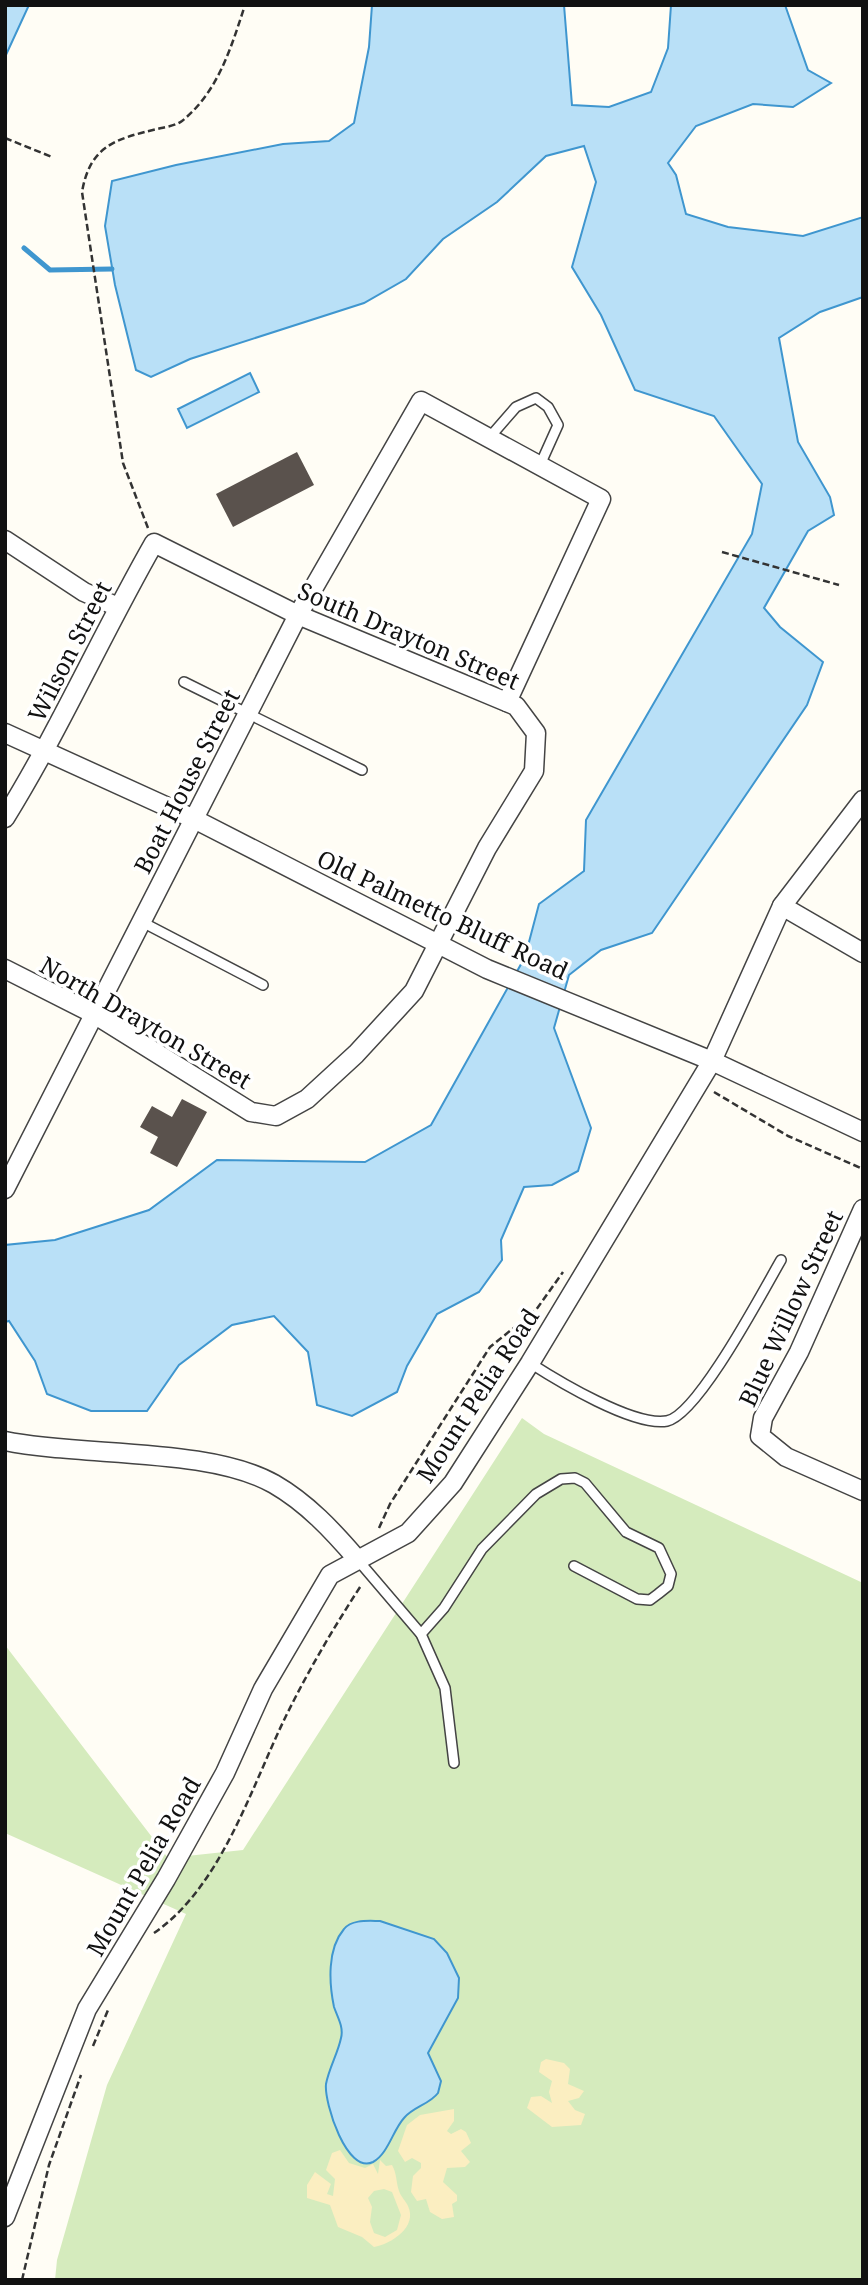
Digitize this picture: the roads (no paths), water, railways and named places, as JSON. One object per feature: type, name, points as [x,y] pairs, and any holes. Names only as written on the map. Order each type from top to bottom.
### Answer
[{"type":"street","name":"Boat House Street","points":[[5,1189],[298,615],[421,401],[489,438]]},
{"type":"street","points":[[489,438],[601,499],[507,702]]},
{"type":"street","points":[[5,540],[84,592],[118,607]]},
{"type":"street","name":"South Drayton Street","points":[[154,543],[298,615],[516,706],[536,733],[534,771],[487,848],[439,945]]},
{"type":"street","name":"Wilson Street","points":[[5,818],[47,750],[118,607],[154,543]]},
{"type":"street","name":"Old Palmetto Bluff Road","points":[[5,733],[194,819],[488,968],[712,1061],[863,1132]]},
{"type":"street","name":"Mount Pelia Road","points":[[5,2217],[13,2169],[87,2009],[179,1856],[225,1773],[263,1689],[330,1575],[361,1565],[408,1533],[453,1483],[530,1363],[712,1061],[782,906],[863,800]]},
{"type":"street","points":[[782,906],[863,953]]},
{"type":"street","name":"North Drayton Street","points":[[5,969],[94,1014],[251,1112],[276,1116],[307,1099],[356,1054],[414,991],[439,945]]},
{"type":"street","name":"Blue Willow Street","points":[[863,1209],[799,1352],[763,1418],[760,1436],[786,1457],[863,1491]]},
{"type":"street","points":[[5,1441],[194,1461],[236,1469],[272,1483],[288,1494],[331,1528],[361,1565]]},
{"type":"lane","points":[[489,438],[516,407],[536,398],[548,407],[558,425],[540,466]]},
{"type":"lane","points":[[184,682],[362,770]]},
{"type":"lane","points":[[142,922],[263,985]]},
{"type":"lane","points":[[530,1363],[580,1394],[653,1422],[670,1420],[696,1397],[715,1372],[781,1260]]},
{"type":"lane","points":[[421,1634],[444,1608],[482,1549],[536,1494],[561,1479],[575,1478],[585,1483],[626,1532],[659,1548],[668,1561],[671,1574],[668,1586],[659,1594],[650,1600],[637,1599],[573,1566]]},
{"type":"lane","points":[[361,1565],[400,1606],[421,1634],[444,1688],[454,1763]]},
{"type":"water","points":[[5,5],[29,5],[5,57]]},
{"type":"water","points":[[372,5],[564,5],[572,105],[609,107],[651,92],[668,48],[671,5],[785,5],[808,70],[831,83],[793,107],[753,104],[696,126],[668,163],[676,175],[686,214],[728,227],[803,236],[863,217],[863,297],[820,312],[779,338],[798,442],[830,497],[834,515],[808,531],[764,608],[780,627],[823,662],[807,705],[652,933],[601,950],[569,975],[554,1028],[591,1128],[578,1171],[552,1185],[524,1187],[501,1240],[502,1260],[479,1292],[437,1314],[407,1366],[397,1392],[352,1416],[317,1405],[308,1352],[274,1316],[232,1325],[179,1365],[147,1411],[91,1411],[47,1394],[35,1361],[9,1321],[5,1322],[5,1245],[55,1240],[149,1210],[217,1160],[365,1162],[431,1125],[525,957],[539,904],[584,871],[586,820],[752,534],[762,484],[714,416],[635,390],[601,315],[572,267],[596,182],[584,146],[546,156],[497,202],[443,239],[406,279],[364,303],[190,359],[151,377],[136,370],[115,285],[105,226],[112,181],[176,165],[283,144],[329,141],[354,123],[369,47]]},
{"type":"water","points":[[250,373],[259,392],[187,428],[178,409]]},
{"type":"water","points":[[361,1921],[380,1921],[434,1939],[447,1953],[459,1978],[458,1998],[428,2053],[441,2081],[438,2093],[404,2118],[378,2158],[373,2162],[363,2163],[354,2158],[339,2135],[326,2093],[327,2078],[342,2034],[332,1998],[330,1977],[332,1956],[338,1937],[344,1929]]},
{"type":"waterway","points":[[24,248],[50,270],[112,269]]}]
